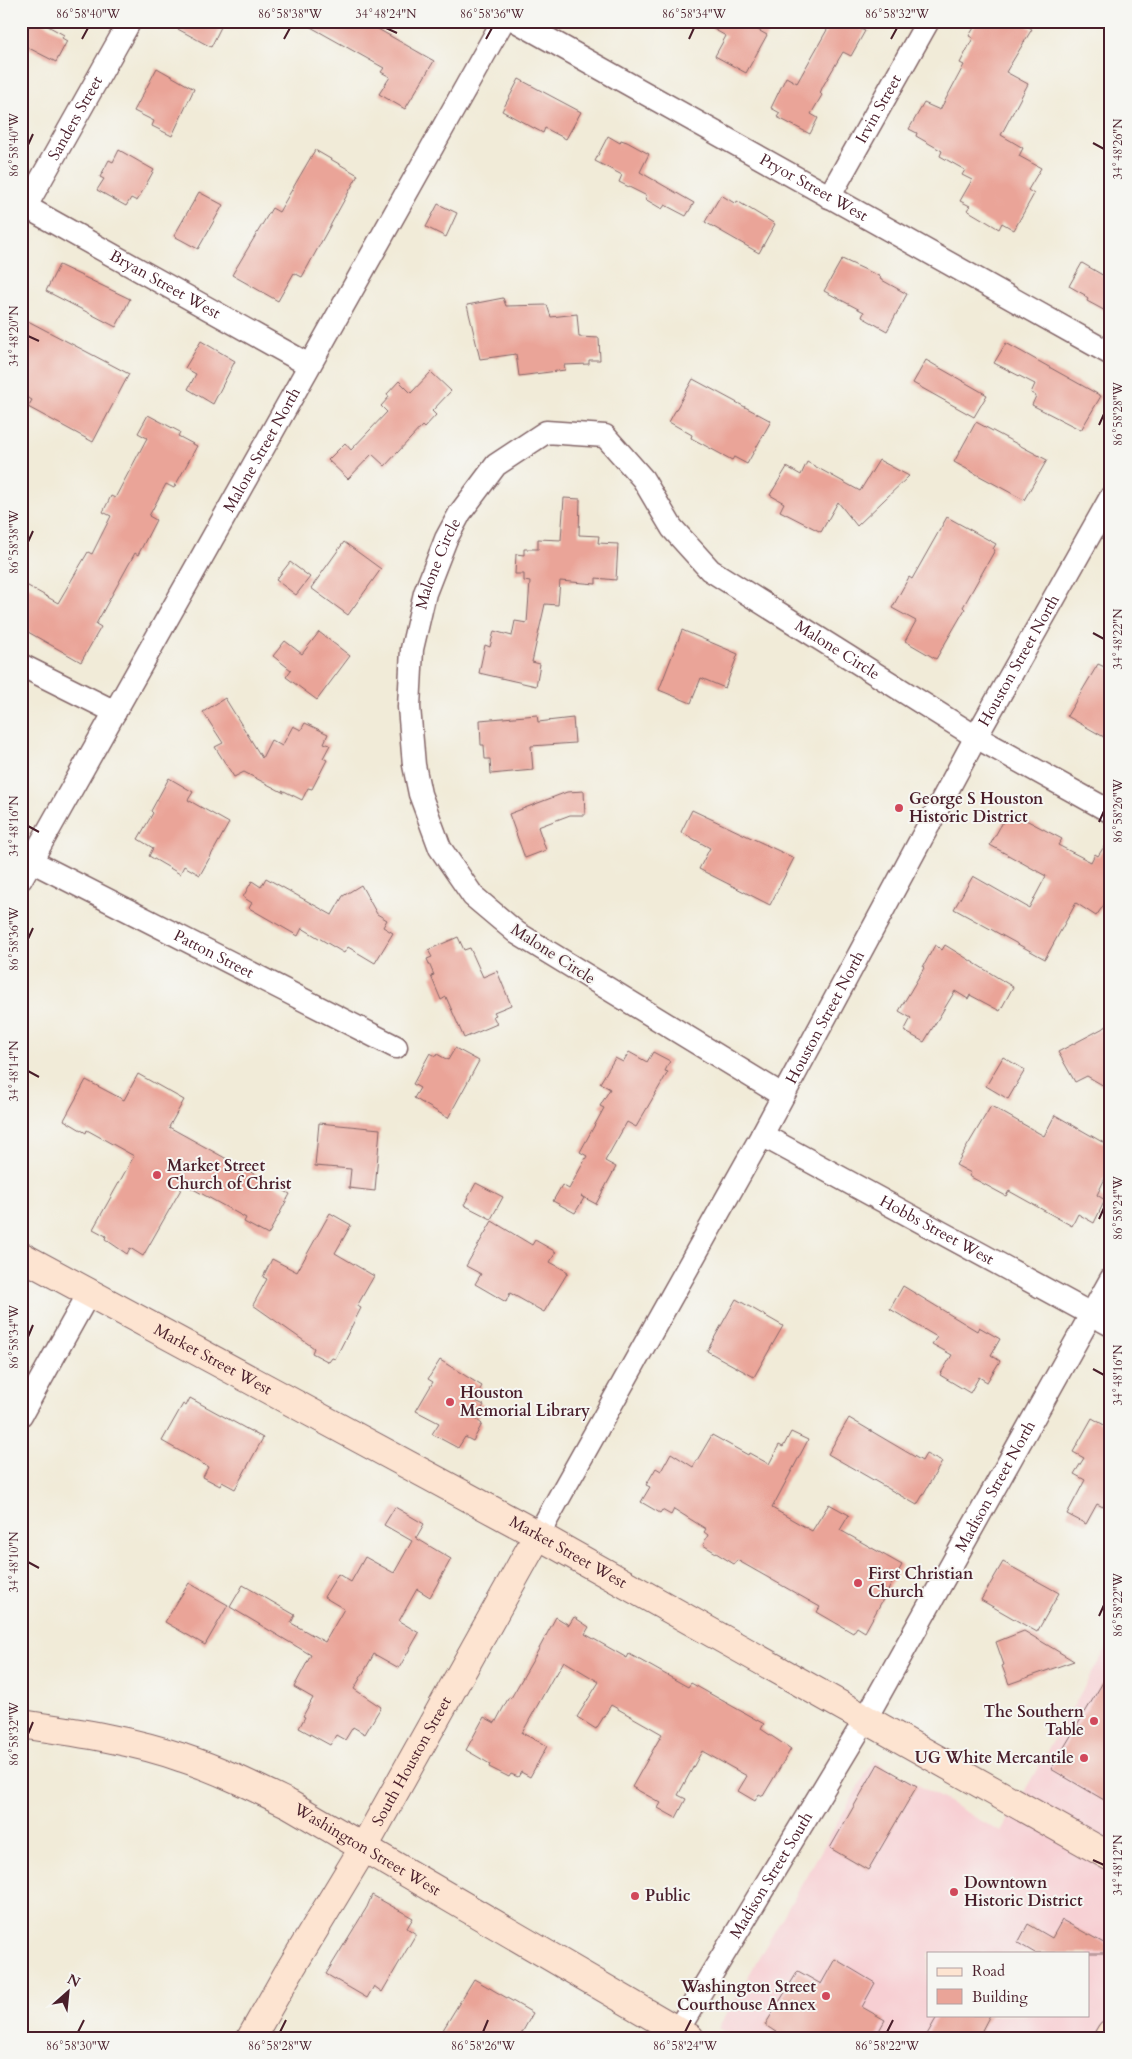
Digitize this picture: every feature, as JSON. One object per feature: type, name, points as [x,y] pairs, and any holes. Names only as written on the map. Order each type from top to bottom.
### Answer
[{"type":"street","name":"Sanders Street","points":[[23,208],[130,21]]},
{"type":"street","name":"Malone Street North","points":[[26,870],[503,21]]},
{"type":"street","name":"Pryor Street West","points":[[516,21],[1111,354]]},
{"type":"street","name":"Irvin Street","points":[[829,197],[928,21]]},
{"type":"street","name":"Bryan Street West","points":[[23,208],[309,365]]},
{"type":"street","name":"Malone Circle","points":[[782,1095],[517,933],[473,896],[440,848],[420,794],[414,765],[408,708],[412,649],[423,602],[451,530],[460,513],[496,465],[546,432],[605,436],[643,479],[672,528],[710,570],[976,737],[1111,812]]},
{"type":"street","name":"Houston Street North","points":[[538,1536],[762,1135],[976,737],[1111,497]]},
{"type":"street","points":[[21,665],[115,712]]},
{"type":"street","name":"Patton Street","points":[[26,870],[396,1047]]},
{"type":"street","name":"Hobbs Street West","points":[[762,1135],[1111,1325]]},
{"type":"street","name":"Market Street West","points":[[21,1256],[538,1536],[1111,1857]]},
{"type":"street","name":"Madison Street North","points":[[865,1720],[1111,1279]]},
{"type":"street","points":[[21,1414],[89,1293]]},
{"type":"street","name":"South Houston Street","points":[[251,2038],[364,1848],[538,1536]]},
{"type":"street","name":"Madison Street South","points":[[680,2035],[865,1720]]},
{"type":"street","name":"Washington Street West","points":[[21,1724],[125,1742],[182,1757],[236,1778],[272,1795],[364,1848],[680,2035]]},
{"type":"street","points":[[1108,2038],[1111,2033]]},
{"type":"shaded area","name":"Downtown Historic District","points":[[1111,1640],[1111,2038],[736,2038],[718,2028],[874,1760],[1001,1832]]},
{"type":"building","points":[[32,21],[39,21],[64,35],[62,38],[67,41],[56,62],[21,44],[21,40]]},
{"type":"building","points":[[163,21],[224,21],[211,47]]},
{"type":"building","points":[[300,21],[364,21],[434,61],[405,109],[379,94],[390,77],[381,72],[384,68]]},
{"type":"building","points":[[699,21],[763,21],[758,30],[767,35],[746,73],[715,56],[726,36]]},
{"type":"building","points":[[832,21],[864,21],[860,29],[865,31],[851,56],[843,52],[823,86],[820,93],[822,95],[811,114],[818,118],[810,134],[777,117],[780,113],[771,108],[786,77],[797,83]]},
{"type":"building","points":[[978,21],[1019,21],[1032,29],[1006,72],[1028,84],[1001,135],[1023,148],[1019,156],[1041,168],[1028,190],[1034,194],[1014,230],[1002,223],[999,229],[967,210],[970,206],[960,201],[972,180],[962,175],[965,170],[940,156],[942,151],[916,136],[917,133],[909,129],[924,103],[940,110],[964,65],[960,63],[973,38],[969,36]]},
{"type":"building","points":[[157,68],[194,89],[172,136],[152,126],[154,121],[134,111]]},
{"type":"building","points":[[519,79],[581,112],[566,139],[545,128],[543,133],[502,111]]},
{"type":"building","points":[[608,136],[620,143],[621,140],[627,142],[649,154],[640,172],[694,203],[686,216],[665,205],[662,209],[645,199],[647,196],[619,182],[622,175],[595,161]]},
{"type":"building","points":[[119,150],[154,170],[137,201],[131,198],[126,206],[97,190],[104,179],[100,177],[109,160],[113,162]]},
{"type":"building","points":[[315,150],[358,175],[302,277],[294,273],[278,301],[232,275],[272,208],[279,212]]},
{"type":"building","points":[[199,192],[223,205],[198,249],[174,236]]},
{"type":"building","points":[[721,195],[736,204],[737,201],[775,224],[759,253],[705,222]]},
{"type":"building","points":[[438,204],[457,213],[446,237],[426,227]]},
{"type":"building","points":[[842,259],[881,277],[880,279],[907,294],[887,331],[862,317],[864,312],[824,291]]},
{"type":"building","points":[[1082,263],[1111,280],[1111,314],[1087,301],[1088,299],[1085,295],[1069,286]]},
{"type":"building","points":[[59,265],[130,299],[116,327],[46,291]]},
{"type":"building","points":[[503,298],[506,306],[547,305],[551,317],[577,314],[579,337],[599,338],[600,360],[589,360],[589,364],[564,365],[565,370],[519,376],[516,354],[480,359],[467,305]]},
{"type":"building","points":[[28,321],[129,374],[93,442],[28,407],[32,400],[21,394],[21,333]]},
{"type":"building","points":[[201,341],[235,361],[213,404],[188,389],[196,374],[185,368]]},
{"type":"building","points":[[1006,343],[1101,396],[1081,430],[1032,405],[1036,396],[1031,393],[1035,384],[994,363]]},
{"type":"building","points":[[926,360],[987,395],[974,417],[913,383]]},
{"type":"building","points":[[431,372],[451,391],[432,411],[436,415],[424,428],[422,426],[385,466],[372,454],[348,479],[328,460],[345,443],[351,450],[387,412],[381,406],[389,397],[387,394],[399,381],[411,393]]},
{"type":"building","points":[[693,379],[771,421],[747,464],[734,457],[732,460],[691,438],[692,435],[669,422]]},
{"type":"building","points":[[148,415],[180,432],[178,436],[197,446],[174,488],[166,484],[149,516],[156,520],[138,555],[135,553],[96,624],[101,627],[81,662],[21,627],[21,582],[58,603],[88,552],[92,554],[111,516],[103,512],[111,496],[115,498],[147,438],[138,433]]},
{"type":"building","points":[[976,422],[1047,460],[1024,500],[954,462]]},
{"type":"building","points":[[879,460],[909,476],[857,526],[838,502],[821,532],[780,511],[784,503],[770,495],[787,467],[801,475],[807,462],[860,491]]},
{"type":"building","points":[[564,498],[580,499],[579,535],[599,536],[598,543],[618,544],[616,580],[596,578],[596,584],[560,581],[558,605],[545,604],[532,662],[540,664],[536,686],[479,673],[485,645],[490,647],[494,631],[512,636],[515,621],[527,623],[530,582],[524,581],[524,574],[515,574],[516,554],[524,555],[524,549],[538,549],[538,539],[561,540]]},
{"type":"building","points":[[947,517],[996,544],[993,549],[995,550],[963,607],[965,609],[936,659],[905,641],[916,621],[892,608],[909,577],[912,579]]},
{"type":"building","points":[[344,542],[381,569],[348,615],[311,588]]},
{"type":"building","points":[[290,562],[310,577],[296,595],[276,580]]},
{"type":"building","points":[[682,630],[738,654],[725,688],[701,678],[691,703],[659,690]]},
{"type":"building","points":[[319,632],[350,656],[317,700],[286,677],[291,670],[273,656],[285,641],[302,654]]},
{"type":"building","points":[[1098,664],[1111,670],[1111,741],[1067,716]]},
{"type":"building","points":[[225,698],[262,758],[271,740],[282,746],[293,726],[301,730],[305,723],[328,734],[324,743],[330,745],[323,758],[327,760],[312,789],[308,788],[302,800],[282,790],[284,793],[244,772],[234,777],[215,747],[223,743],[203,712]]},
{"type":"building","points":[[537,715],[538,722],[573,718],[575,743],[531,746],[533,770],[491,774],[490,759],[485,759],[484,745],[481,745],[480,720]]},
{"type":"building","points":[[169,778],[193,792],[188,800],[229,823],[200,875],[184,866],[180,874],[149,856],[153,848],[138,839],[153,813],[151,811]]},
{"type":"building","points":[[584,791],[585,815],[570,815],[538,827],[546,850],[525,858],[509,814],[567,792]]},
{"type":"building","points":[[692,810],[794,858],[770,905],[699,869],[710,848],[681,832]]},
{"type":"building","points":[[1009,811],[1062,839],[1058,845],[1091,862],[1095,854],[1098,856],[1111,836],[1111,895],[1096,916],[1076,903],[1045,959],[954,909],[973,876],[1029,908],[1046,876],[990,845]]},
{"type":"building","points":[[266,878],[332,915],[343,896],[361,885],[377,914],[387,920],[383,927],[393,933],[375,963],[348,947],[344,953],[302,928],[298,936],[249,908],[252,903],[243,897],[252,881],[261,887]]},
{"type":"building","points":[[458,937],[464,950],[470,948],[483,977],[497,971],[511,1005],[494,1012],[496,1015],[493,1016],[497,1024],[464,1038],[446,997],[441,1000],[431,976],[434,975],[427,959],[432,957],[428,950]]},
{"type":"building","points":[[935,945],[942,950],[945,945],[1013,987],[1000,1011],[970,995],[968,999],[955,991],[924,1042],[904,1031],[911,1018],[899,1011]]},
{"type":"building","points":[[1111,1024],[1111,1090],[1087,1076],[1075,1082],[1058,1052]]},
{"type":"building","points":[[455,1048],[479,1061],[448,1118],[414,1098],[420,1088],[413,1084],[430,1053],[436,1056],[437,1054],[448,1060]]},
{"type":"building","points":[[629,1052],[647,1062],[653,1052],[670,1061],[665,1071],[668,1072],[636,1127],[627,1122],[605,1161],[616,1167],[596,1204],[581,1196],[584,1198],[575,1213],[553,1201],[562,1185],[569,1189],[587,1156],[580,1152],[604,1108],[600,1106],[610,1089],[600,1083],[615,1058],[623,1062]]},
{"type":"building","points":[[1003,1057],[1025,1070],[1008,1099],[986,1086]]},
{"type":"building","points":[[138,1074],[184,1100],[169,1127],[290,1194],[268,1235],[244,1222],[246,1218],[184,1184],[143,1256],[130,1248],[127,1254],[105,1239],[106,1236],[93,1229],[134,1156],[87,1130],[86,1133],[64,1120],[86,1080],[124,1100]]},
{"type":"building","points":[[991,1106],[1044,1136],[1055,1115],[1111,1147],[1111,1166],[1097,1195],[1105,1200],[1094,1223],[1078,1214],[1072,1226],[1009,1191],[1006,1196],[969,1176],[971,1173],[956,1165]]},
{"type":"building","points":[[319,1123],[380,1129],[375,1191],[349,1188],[351,1169],[315,1166]]},
{"type":"building","points":[[476,1183],[503,1197],[491,1219],[464,1205]]},
{"type":"building","points":[[330,1213],[351,1225],[335,1253],[374,1276],[357,1306],[361,1308],[335,1359],[332,1358],[329,1362],[312,1353],[314,1348],[253,1305],[267,1279],[263,1277],[272,1259],[297,1272]]},
{"type":"building","points":[[492,1221],[532,1245],[535,1240],[556,1252],[550,1262],[568,1272],[544,1312],[510,1293],[506,1302],[475,1284],[481,1274],[466,1266]]},
{"type":"building","points":[[903,1286],[977,1331],[979,1327],[1000,1339],[991,1355],[1000,1361],[987,1382],[979,1377],[970,1393],[940,1375],[952,1355],[932,1344],[937,1337],[890,1309]]},
{"type":"building","points":[[736,1299],[783,1326],[754,1377],[707,1351]]},
{"type":"building","name":"Houston Memorial Library","points":[[440,1360],[482,1386],[474,1400],[484,1405],[476,1419],[482,1424],[473,1441],[465,1437],[458,1448],[432,1434],[439,1423],[416,1411],[433,1382],[428,1379]]},
{"type":"building","points":[[190,1398],[263,1438],[235,1489],[222,1482],[220,1486],[203,1477],[208,1467],[162,1441],[183,1404],[186,1406]]},
{"type":"building","points":[[849,1418],[922,1461],[926,1454],[942,1462],[917,1505],[828,1454]]},
{"type":"building","points":[[1092,1418],[1111,1429],[1111,1493],[1103,1507],[1097,1504],[1086,1524],[1067,1514],[1085,1480],[1074,1474],[1084,1458],[1073,1452]]},
{"type":"building","points":[[791,1432],[808,1440],[772,1508],[812,1531],[829,1504],[849,1515],[840,1530],[902,1565],[865,1632],[857,1627],[853,1633],[817,1612],[820,1607],[737,1560],[734,1564],[703,1545],[708,1535],[704,1532],[706,1529],[674,1509],[671,1515],[662,1510],[660,1513],[641,1502],[650,1487],[646,1485],[656,1468],[661,1471],[671,1453],[693,1467],[712,1435],[748,1455],[749,1453],[769,1464],[779,1445],[783,1447]]},
{"type":"building","points":[[395,1507],[424,1524],[416,1538],[451,1559],[430,1597],[417,1589],[399,1621],[419,1633],[399,1668],[374,1654],[354,1689],[381,1707],[365,1734],[353,1727],[345,1740],[336,1735],[330,1745],[299,1728],[313,1698],[294,1687],[311,1655],[230,1607],[243,1585],[295,1615],[291,1623],[325,1642],[344,1609],[324,1597],[338,1574],[351,1582],[365,1557],[394,1573],[412,1541],[384,1525]]},
{"type":"building","points":[[1003,1562],[1059,1593],[1037,1632],[981,1600]]},
{"type":"building","points":[[189,1583],[228,1605],[205,1645],[165,1622]]},
{"type":"building","points":[[556,1617],[569,1625],[574,1617],[589,1627],[585,1634],[627,1658],[629,1654],[688,1687],[691,1683],[764,1724],[761,1729],[791,1749],[763,1796],[759,1794],[755,1801],[738,1791],[747,1776],[702,1751],[678,1795],[686,1799],[676,1818],[658,1808],[661,1803],[632,1787],[662,1734],[611,1705],[596,1729],[577,1717],[599,1682],[564,1661],[522,1733],[547,1746],[530,1777],[521,1772],[518,1777],[511,1774],[509,1777],[489,1767],[490,1764],[466,1750],[484,1717],[495,1723],[533,1660]]},
{"type":"building","points":[[1024,1631],[1074,1661],[1009,1684],[996,1642]]},
{"type":"building","name":"UG White Mercantile","points":[[1111,1669],[1111,1804],[1051,1769]]},
{"type":"building","points":[[878,1764],[917,1786],[868,1870],[830,1848]]},
{"type":"building","points":[[372,1895],[413,1918],[407,1928],[416,1934],[382,1992],[374,1986],[367,1998],[326,1974],[367,1907]]},
{"type":"building","points":[[1062,1920],[1111,1947],[1111,1953],[1033,1952],[1018,1943],[1028,1924],[1052,1938]]},
{"type":"building","name":"Washington Street Courthouse Annex","points":[[835,1959],[875,1983],[862,2007],[885,2020],[875,2038],[785,2038],[765,2025],[798,1971],[821,1984]]},
{"type":"building","points":[[474,1979],[533,2013],[519,2038],[438,2038]]},
{"type":"building","points":[[937,2016],[989,2016],[978,2038],[925,2038]]},
{"type":"place","name":"George S Houston Historic District","points":[[899,808]]},
{"type":"place","name":"Market Street Church of Christ","points":[[157,1175]]},
{"type":"place","name":"Houston Memorial Library","points":[[450,1402]]},
{"type":"place","name":"First Christian Church","points":[[858,1583]]},
{"type":"place","name":"The Southern Table","points":[[1094,1721]]},
{"type":"place","name":"UG White Mercantile","points":[[1084,1758]]},
{"type":"place","name":"Downtown Historic District","points":[[954,1892]]},
{"type":"place","name":"Public","points":[[635,1896]]},
{"type":"place","name":"Washington Street Courthouse Annex","points":[[826,1996]]}]
